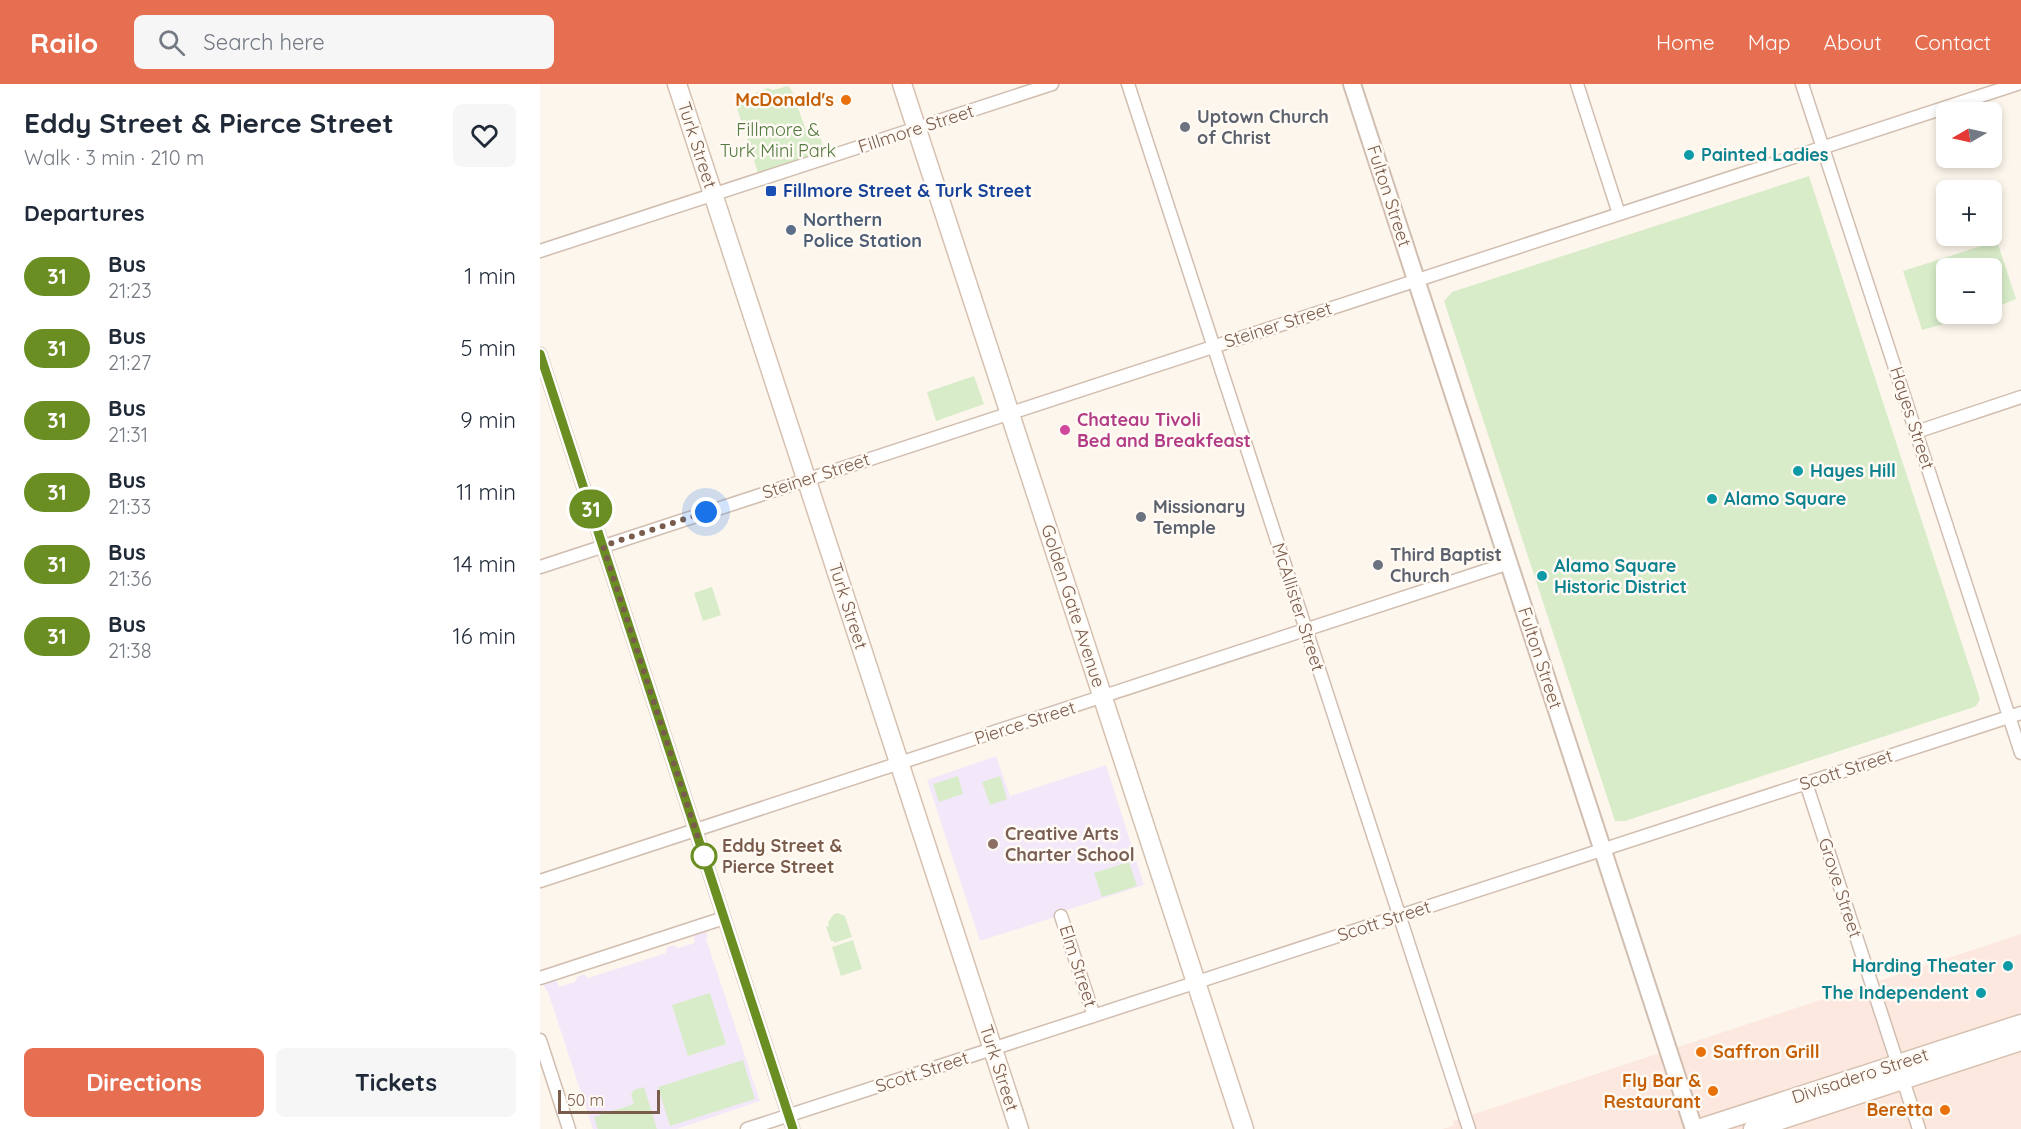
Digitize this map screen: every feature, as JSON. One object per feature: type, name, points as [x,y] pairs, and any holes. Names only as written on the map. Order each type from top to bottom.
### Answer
[{"type":"main road","name":"Turk Street","points":[[677,84],[1019,1129]]},
{"type":"main road","name":"Golden Gate Avenue","points":[[903,84],[1196,982],[1241,1128]]},
{"type":"main road","name":"Divisadero Street","points":[[1753,1129],[2021,1024]]},
{"type":"main road","name":"Divisadero Street","points":[[1696,1129],[2021,1041]]},
{"type":"street","name":"Fillmore Street","points":[[540,251],[1052,84]]},
{"type":"street","name":"McAllister Street","points":[[1128,84],[1468,1129]]},
{"type":"street","name":"Fulton Street","points":[[1352,84],[1696,1129]]},
{"type":"street","points":[[1577,84],[1619,214]]},
{"type":"street","name":"Hayes Street","points":[[1802,84],[1916,432],[2015,715],[2021,753]]},
{"type":"street","name":"Steiner Street","points":[[540,567],[2017,84]]},
{"type":"street","points":[[540,354],[793,1129]]},
{"type":"street","points":[[1916,432],[2021,397]]},
{"type":"street","name":"Pierce Street","points":[[540,881],[1509,563]]},
{"type":"street","name":"Scott Street","points":[[747,1129],[2015,715]]},
{"type":"street","name":"Grove Street","points":[[1806,783],[1918,1129]]},
{"type":"street","name":"Elm Street","points":[[1061,916],[1094,1016]]},
{"type":"street","points":[[540,978],[724,918]]},
{"type":"street","points":[[540,1040],[569,1129]]},
{"type":"shaded area","points":[[996,756],[1010,796],[1106,765],[1144,885],[980,941],[927,780]]},
{"type":"shaded area","points":[[703,931],[708,936],[706,939],[760,1101],[677,1129],[593,1129],[548,992],[544,987],[545,983],[554,980],[559,987],[575,982],[577,977],[584,974],[588,978],[666,953],[667,947],[674,945],[678,948],[695,943],[695,934]]},
{"type":"shaded area","points":[[2021,934],[2021,1129],[1442,1129],[1454,1125],[1453,1121]]},
{"type":"green space","name":"Fillmore & Turk Mini Park","points":[[788,86],[792,91],[807,133],[818,130],[827,158],[760,179],[737,108],[740,101],[754,97],[755,93],[768,88],[773,90]]},
{"type":"green space","name":"Alamo Square","points":[[1809,176],[1980,699],[1974,707],[1625,821],[1615,821],[1444,301],[1452,292]]},
{"type":"green space","points":[[1981,246],[1999,246],[2016,299],[2002,305],[2002,258],[1944,258]]},
{"type":"green space","points":[[1936,260],[1936,324],[1943,324],[1922,330],[1903,271]]},
{"type":"green space","points":[[974,376],[984,404],[936,421],[927,392]]},
{"type":"green space","points":[[712,587],[721,615],[703,621],[694,593]]},
{"type":"green space","points":[[958,776],[963,794],[939,802],[933,784]]},
{"type":"green space","points":[[1000,776],[1007,799],[990,805],[982,782]]},
{"type":"green space","points":[[1129,862],[1137,886],[1102,897],[1094,873]]},
{"type":"green space","points":[[834,914],[845,916],[852,937],[834,943],[826,927],[829,926],[828,922]]},
{"type":"green space","points":[[853,940],[862,969],[841,976],[832,947]]},
{"type":"green space","points":[[710,993],[726,1044],[688,1056],[672,1005]]},
{"type":"green space","points":[[743,1060],[755,1099],[670,1126],[658,1087]]},
{"type":"green space","points":[[644,1087],[657,1129],[598,1129],[594,1117],[634,1104],[631,1095],[634,1090]]},
{"type":"bus line","name":"31","points":[[540,354],[793,1129]]},
{"type":"place","name":"McDonald's","points":[[846,100]]},
{"type":"place","name":"Uptown Church of Christ","points":[[1185,127]]},
{"type":"place","name":"Painted Ladies","points":[[1689,155]]},
{"type":"place","name":"Fillmore Street & Turk Street","points":[[771,191]]},
{"type":"place","name":"Northern Police Station","points":[[791,230]]},
{"type":"place","name":"Chateau Tivoli Bed and Breakfeast","points":[[1065,430]]},
{"type":"place","name":"Hayes Hill","points":[[1798,471]]},
{"type":"place","name":"Alamo Square","points":[[1712,499]]},
{"type":"place","name":"Missionary Temple","points":[[1141,517]]},
{"type":"place","name":"Third Baptist Church","points":[[1378,565]]},
{"type":"place","name":"Alamo Square Historic District","points":[[1542,576]]},
{"type":"place","name":"Creative Arts Charter School","points":[[993,844]]},
{"type":"place","name":"Eddy Street & Pierce Street","points":[[704,856]]},
{"type":"place","name":"Harding Theater","points":[[2008,966]]},
{"type":"place","name":"The Independent","points":[[1981,993]]},
{"type":"place","name":"Saffron Grill","points":[[1701,1052]]},
{"type":"place","name":"Fly Bar & Restaurant","points":[[1713,1091]]},
{"type":"place","name":"Beretta","points":[[1945,1110]]},
{"type":"route","points":[[704,856],[603,546],[706,512]]}]
